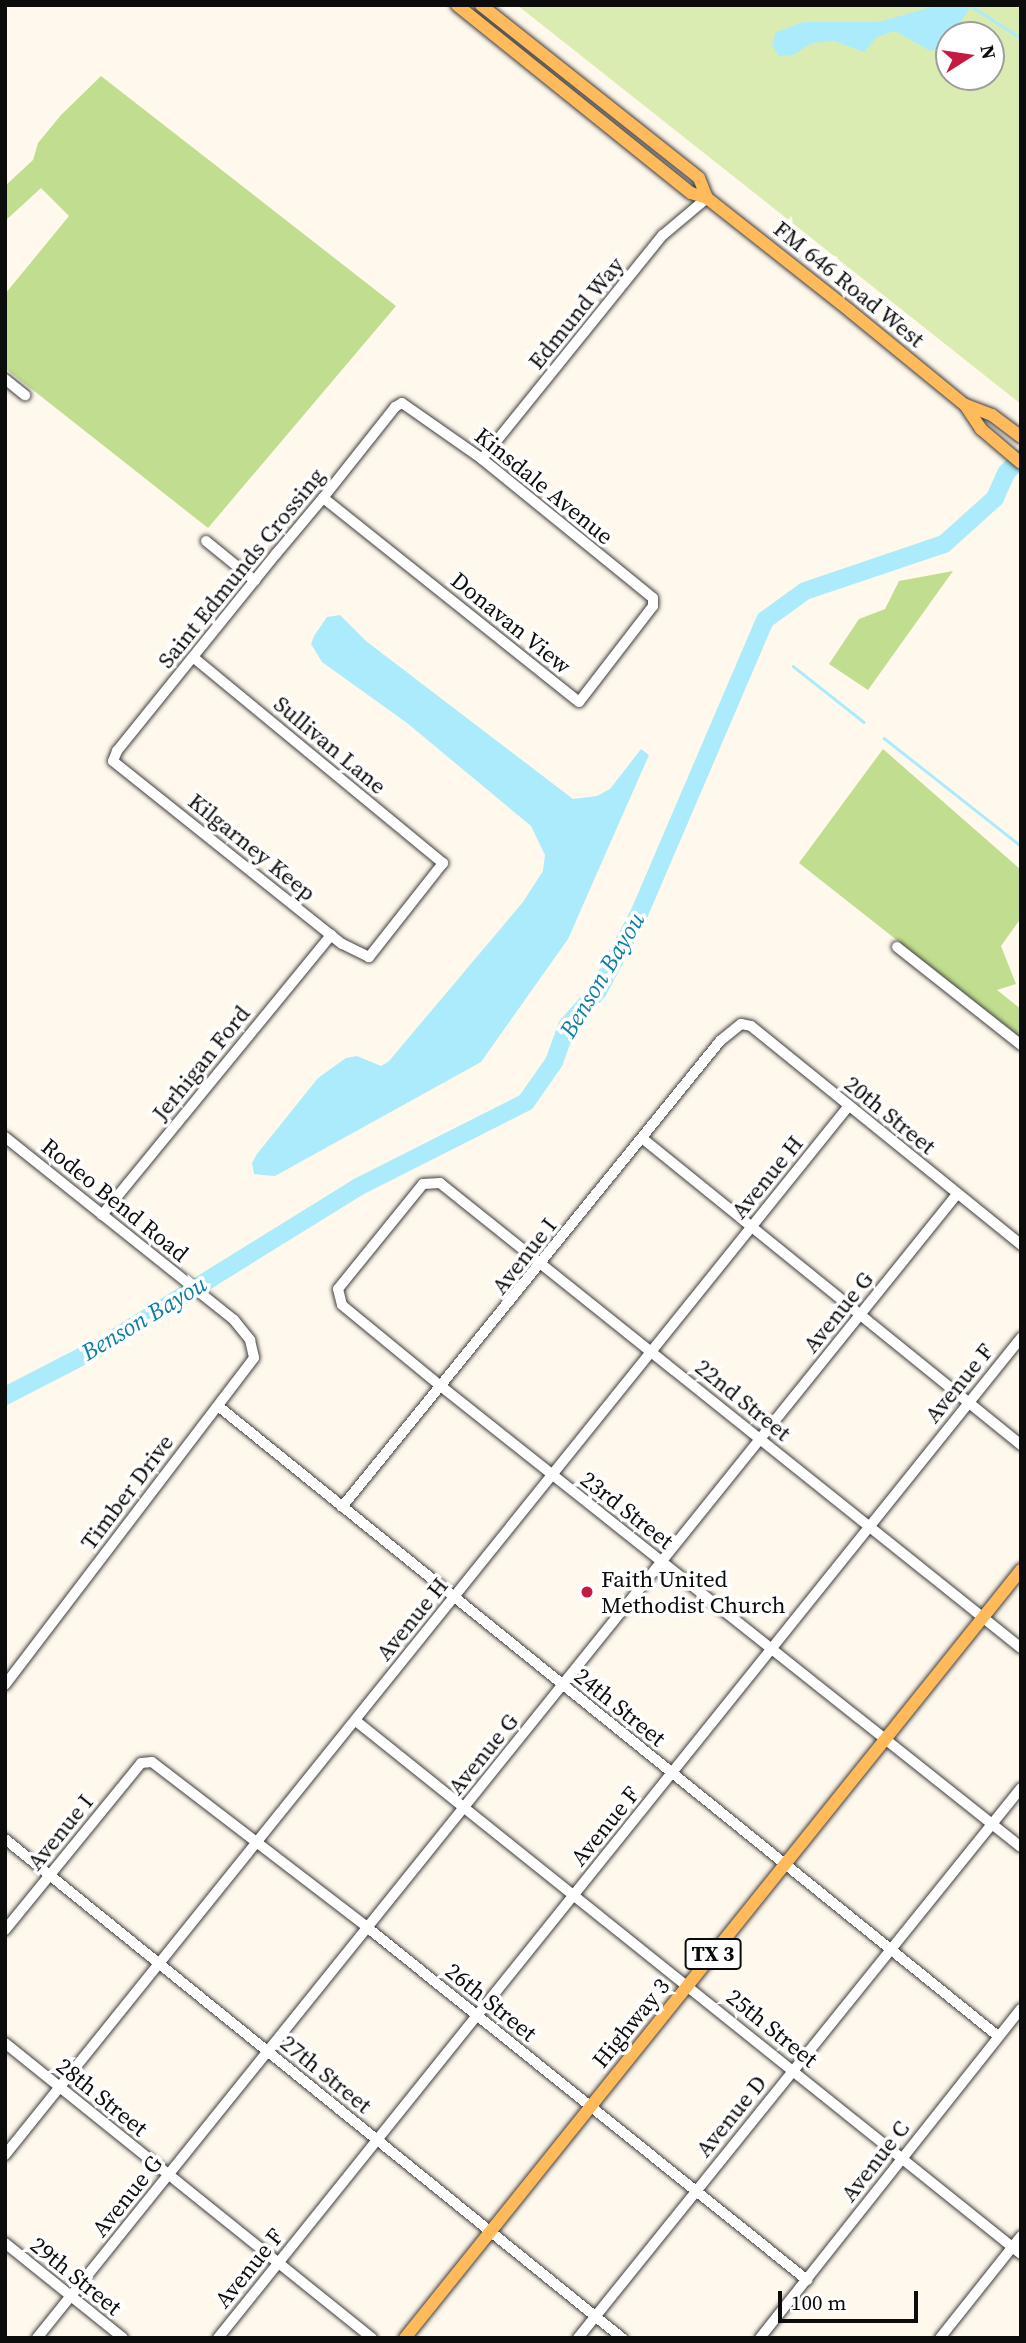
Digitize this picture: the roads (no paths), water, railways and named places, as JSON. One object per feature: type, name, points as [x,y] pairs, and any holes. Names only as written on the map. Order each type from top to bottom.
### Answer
[{"type":"main road","name":"FM 646 Road West","points":[[457,5],[691,193],[707,198],[965,405],[981,429],[1021,463]]},
{"type":"main road","name":"FM 646 Road West","points":[[481,5],[699,178],[707,198]]},
{"type":"main road","points":[[593,113],[648,139]]},
{"type":"main road","name":"FM 646 Road West","points":[[965,405],[992,415],[1017,434]]},
{"type":"main road","name":"Highway 3","points":[[405,2338],[1021,1570]]},
{"type":"street","name":"Edmund Way","points":[[482,459],[663,234],[707,198]]},
{"type":"street","points":[[5,379],[25,395]]},
{"type":"street","name":"Kinsdale Avenue","points":[[402,402],[482,459],[653,598],[653,606]]},
{"type":"street","name":"Saint Edmunds Crossing","points":[[113,761],[193,657],[402,402]]},
{"type":"street","name":"Donavan View","points":[[323,498],[579,702],[653,606]]},
{"type":"street","points":[[206,541],[255,581]]},
{"type":"street","name":"Sullivan Lane","points":[[193,657],[443,863],[369,957]]},
{"type":"street","name":"Kilgarney Keep","points":[[113,761],[331,935],[369,957]]},
{"type":"street","name":"Jerhigan Ford","points":[[102,1215],[331,935]]},
{"type":"street","points":[[897,947],[1021,1045]]},
{"type":"street","name":"20th Street","points":[[734,1028],[751,1026],[1021,1245]]},
{"type":"street","name":"Avenue I","points":[[342,1507],[734,1028]]},
{"type":"street","name":"Avenue H","points":[[5,2155],[848,1107]]},
{"type":"street","name":"Rodeo Bend Road","points":[[5,1137],[234,1320]]},
{"type":"street","points":[[642,1138],[1021,1445]]},
{"type":"street","name":"22nd Street","points":[[342,1305],[338,1289],[423,1184],[440,1183],[1021,1648]]},
{"type":"street","name":"Avenue G","points":[[37,2338],[957,1194]]},
{"type":"street","name":"23rd Street","points":[[342,1305],[1021,1847]]},
{"type":"street","name":"Timber Drive","points":[[5,1685],[254,1358],[250,1340],[234,1320]]},
{"type":"street","name":"Avenue F","points":[[218,2338],[1021,1338]]},
{"type":"street","name":"24th Street","points":[[218,1406],[562,1686],[771,1848],[785,1864],[998,2036]]},
{"type":"street","name":"25th Street","points":[[356,1721],[1021,2254]]},
{"type":"street","name":"Avenue I","points":[[5,1930],[146,1760]]},
{"type":"street","name":"26th Street","points":[[146,1760],[368,1928],[807,2280]]},
{"type":"street","name":"Avenue D","points":[[578,2338],[1021,1787]]},
{"type":"street","name":"27th Street","points":[[5,1839],[622,2338]]},
{"type":"street","name":"Avenue C","points":[[760,2338],[1021,2009]]},
{"type":"street","name":"28th Street","points":[[5,2043],[372,2338]]},
{"type":"street","points":[[940,2338],[1021,2236]]},
{"type":"street","name":"29th Street","points":[[5,2243],[123,2338]]},
{"type":"water","points":[[938,5],[971,6],[961,21],[935,21],[935,50],[930,51],[895,31],[877,37],[864,52],[834,41],[812,43],[793,55],[779,56],[772,45],[776,32],[803,22],[879,22]]},
{"type":"water","points":[[340,615],[366,641],[573,799],[597,796],[610,789],[641,749],[649,755],[568,939],[481,1062],[275,1176],[254,1174],[252,1163],[257,1154],[318,1078],[346,1058],[357,1056],[381,1066],[389,1061],[523,902],[543,871],[545,855],[531,826],[407,723],[322,662],[311,644],[314,636],[327,617]]},
{"type":"waterway","points":[[971,6],[1021,38]]},
{"type":"waterway","name":"Benson Bayou","points":[[5,1396],[100,1347],[358,1187],[526,1102],[554,1062],[567,1026],[598,991],[639,914],[765,620],[805,591],[944,544],[995,498],[1006,473],[1021,458]]},
{"type":"waterway","points":[[793,666],[864,722]]},
{"type":"waterway","points":[[884,738],[1021,846]]},
{"type":"place","name":"Faith United Methodist Church","points":[[587,1592]]}]
